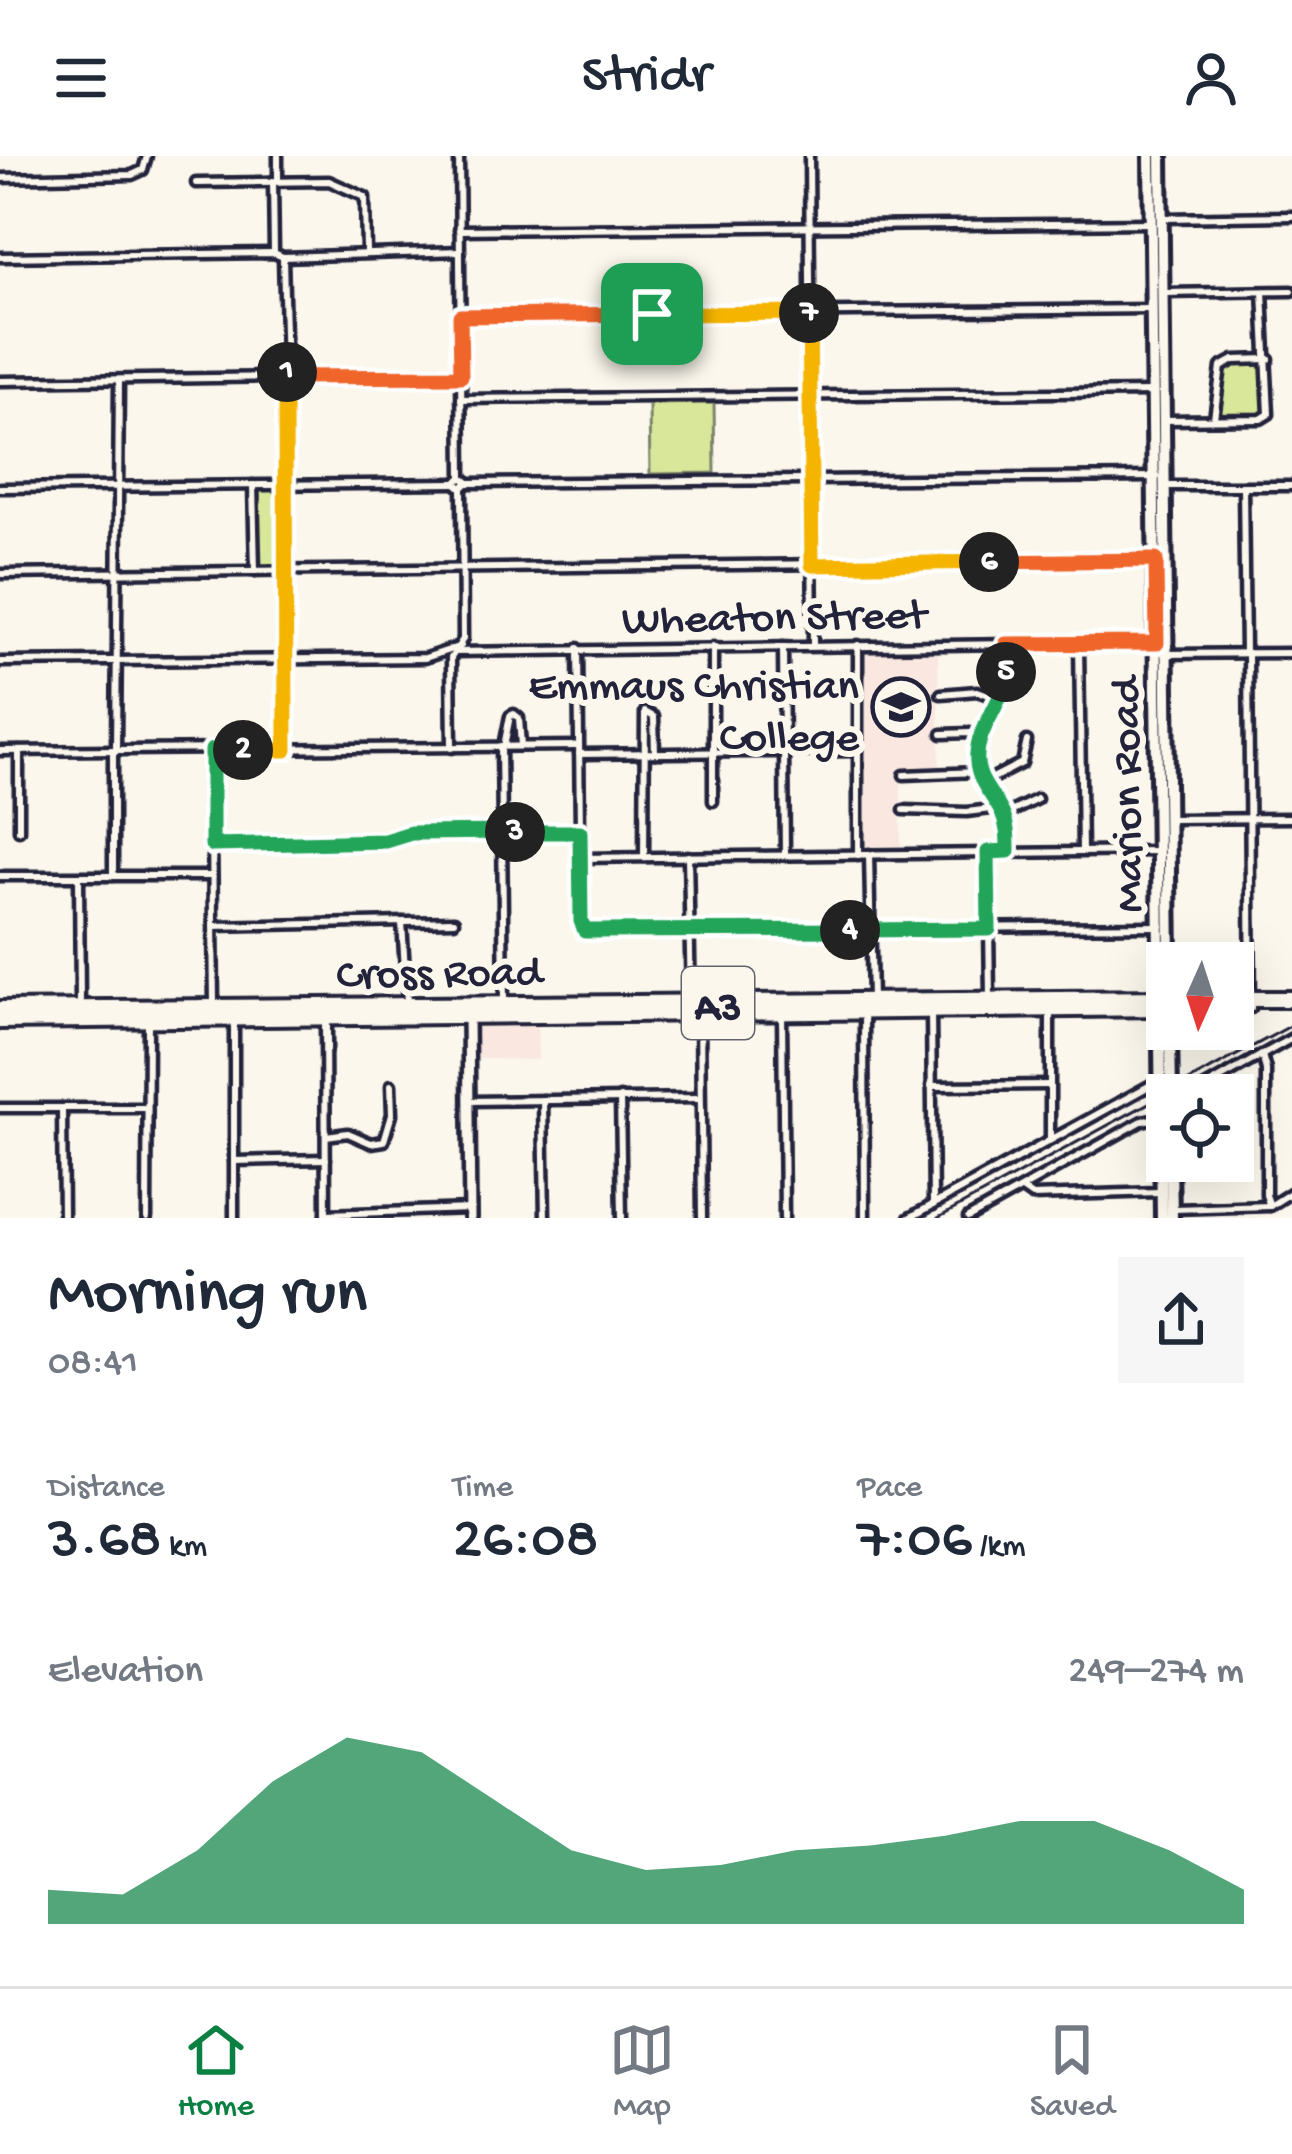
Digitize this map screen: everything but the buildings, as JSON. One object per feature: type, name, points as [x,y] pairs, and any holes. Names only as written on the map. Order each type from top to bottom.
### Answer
[{"type":"highway","name":"Cross Road","points":[[0,1021],[80,1014],[1146,1003]]},
{"type":"highway","points":[[1254,1004],[1292,1003]]},
{"type":"highway","name":"Cross Road","points":[[326,1011],[408,1006],[468,1010]]},
{"type":"highway","name":"Cross Road","points":[[0,1009],[80,1014]]},
{"type":"main road","name":"Marion Road","points":[[1150,156],[1156,221],[1161,481],[1161,942]]},
{"type":"main road","name":"Marion Road","points":[[1156,221],[1161,156]]},
{"type":"main road","name":"Marion Road","points":[[1158,293],[1153,309],[1159,392]]},
{"type":"main road","name":"Marion Road","points":[[1164,851],[1169,942]]},
{"type":"main road","points":[[1146,999],[1142,1003],[1146,1008]]},
{"type":"main road","name":"Marion Road","points":[[1158,1182],[1167,1213]]},
{"type":"main road","points":[[1167,1213],[1169,1182]]},
{"type":"street","points":[[0,178],[132,175],[143,170],[148,156]]},
{"type":"street","points":[[278,156],[285,377],[286,750]]},
{"type":"street","points":[[452,748],[463,568],[459,156]]},
{"type":"street","points":[[809,156],[812,646]]},
{"type":"street","points":[[196,183],[328,181],[365,197],[366,253]]},
{"type":"street","points":[[459,230],[810,229],[1292,216]]},
{"type":"street","points":[[0,257],[460,251]]},
{"type":"street","points":[[1160,420],[1261,419],[1269,415],[1263,292]]},
{"type":"street","points":[[1158,293],[1292,292]]},
{"type":"street","points":[[460,316],[1153,309]]},
{"type":"street","points":[[1214,418],[1221,367],[1234,360],[1269,359]]},
{"type":"street","points":[[0,381],[461,376]]},
{"type":"street","points":[[113,876],[119,380]]},
{"type":"street","points":[[461,399],[1159,392]]},
{"type":"street","points":[[0,488],[812,478],[1292,486]]},
{"type":"street","points":[[253,485],[255,571]]},
{"type":"street","points":[[1243,487],[1250,942]]},
{"type":"street","points":[[0,574],[1161,560]]},
{"type":"street","points":[[1006,644],[1002,699],[980,736],[978,772],[1001,812],[1008,851]]},
{"type":"street","points":[[1079,644],[1082,851]]},
{"type":"street","name":"Wheaton Street","points":[[0,662],[425,658],[457,649],[858,645],[1079,644],[1292,653]]},
{"type":"street","points":[[858,645],[858,854]]},
{"type":"street","points":[[783,646],[785,855]]},
{"type":"street","points":[[712,647],[713,801]]},
{"type":"street","points":[[578,648],[583,929],[1161,926]]},
{"type":"street","points":[[941,694],[977,691],[1002,699]]},
{"type":"street","points":[[644,856],[645,712],[654,716],[655,753]]},
{"type":"street","points":[[504,1010],[503,746],[514,714],[519,718],[521,746]]},
{"type":"street","points":[[942,734],[980,736]]},
{"type":"street","points":[[983,782],[1022,763],[1027,741]]},
{"type":"street","points":[[0,751],[521,746],[643,753],[857,751]]},
{"type":"street","points":[[212,750],[214,1012]]},
{"type":"street","points":[[20,751],[20,830]]},
{"type":"street","points":[[904,775],[978,772]]},
{"type":"street","points":[[904,810],[1001,812],[1037,799]]},
{"type":"street","points":[[1164,818],[1292,818]]},
{"type":"street","points":[[212,845],[385,841],[411,833],[580,832]]},
{"type":"street","points":[[580,858],[1164,851]]},
{"type":"street","points":[[988,852],[990,1006]]},
{"type":"street","points":[[866,1218],[869,854]]},
{"type":"street","points":[[688,856],[702,1218]]},
{"type":"street","points":[[0,876],[213,876]]},
{"type":"street","points":[[79,877],[80,1014]]},
{"type":"street","points":[[213,926],[454,921]]},
{"type":"street","points":[[402,922],[408,1006]]},
{"type":"street","points":[[1050,1005],[1050,1141]]},
{"type":"street","points":[[932,1006],[933,1205]]},
{"type":"street","points":[[782,1008],[784,1218]]},
{"type":"street","points":[[326,1011],[326,1216],[470,1214],[468,1010]]},
{"type":"street","points":[[234,1012],[234,1218]]},
{"type":"street","points":[[147,1218],[148,1013]]},
{"type":"street","points":[[1228,1074],[1292,1038]]},
{"type":"street","points":[[1262,1055],[1266,1070],[1265,1195],[1270,1206]]},
{"type":"street","points":[[326,1136],[348,1133],[371,1143],[384,1141],[392,1114],[391,1084]]},
{"type":"street","points":[[931,1086],[1049,1085]]},
{"type":"street","points":[[909,1218],[1146,1087]]},
{"type":"street","points":[[620,1098],[622,1218]]},
{"type":"street","points":[[469,1101],[700,1098]]},
{"type":"street","points":[[543,1100],[545,1218]]},
{"type":"street","points":[[0,1108],[147,1108]]},
{"type":"street","points":[[62,1108],[63,1218]]},
{"type":"street","points":[[968,1218],[1146,1120]]},
{"type":"street","points":[[234,1160],[326,1159]]},
{"type":"street","points":[[1022,1189],[1032,1196],[1158,1192]]},
{"type":"street","points":[[1167,1213],[1270,1206],[1292,1192]]},
{"type":"shaded area","name":"Emmaus Christian College","points":[[862,649],[938,649],[940,771],[901,771],[901,846],[865,847]]},
{"type":"shaded area","points":[[537,1021],[538,1060],[473,1059],[475,1022]]},
{"type":"green space","points":[[1265,365],[1265,413],[1218,417],[1225,366]]},
{"type":"green space","points":[[714,403],[715,473],[650,474],[649,404]]},
{"type":"green space","points":[[253,484],[284,484],[284,570],[255,571]]},
{"type":"tram line","points":[[938,1218],[1292,1025]]},
{"type":"place","name":"Emmaus Christian College","points":[[901,707]]},
{"type":"route","points":[[810,313],[812,565],[1156,560],[1157,643],[1006,644],[1002,699],[980,736],[976,763],[1004,816],[1007,834],[1008,851],[988,852],[989,929],[585,931],[581,926],[580,832],[411,833],[385,841],[212,845],[212,750],[286,750],[285,383],[281,374],[461,376],[460,316],[652,314],[810,313]]}]
